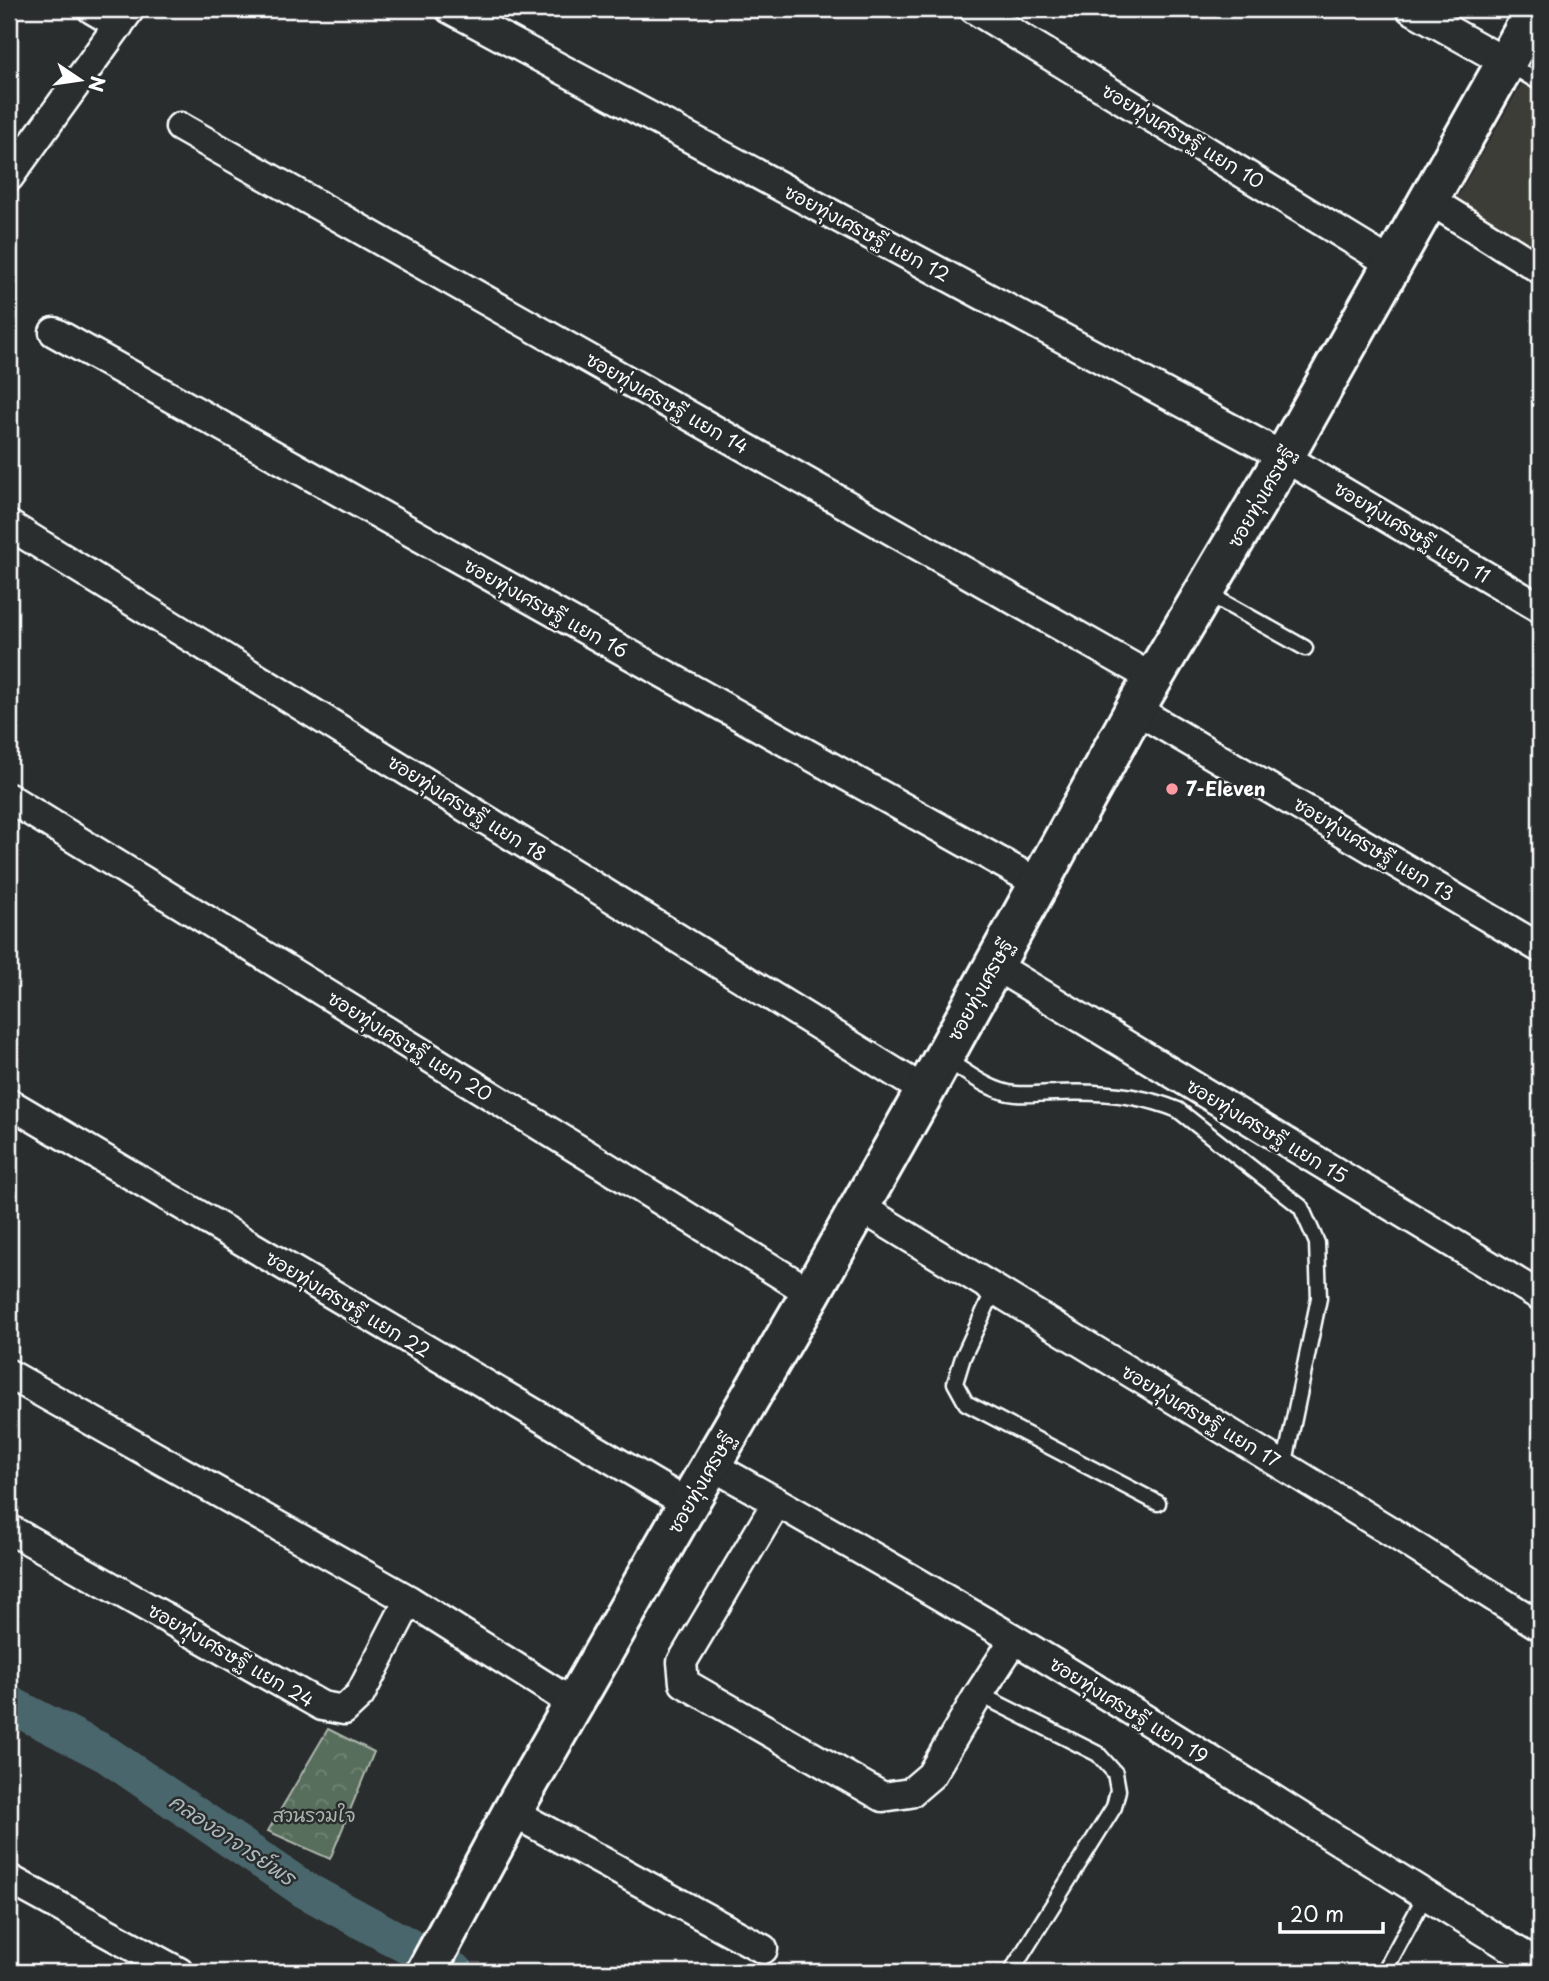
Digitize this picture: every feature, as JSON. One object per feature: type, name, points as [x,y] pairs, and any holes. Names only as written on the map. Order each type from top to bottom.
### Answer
[{"type":"main road","name":"ซอยทุ่งเศรษฐี","points":[[432,1961],[512,1812],[860,1207],[1038,883],[1284,457],[1536,9]]},
{"type":"street","points":[[9,177],[124,17],[92,9]]},
{"type":"street","name":"ซอยทุ่งเศรษฐี แยก 12","points":[[450,9],[1284,457]]},
{"type":"street","name":"ซอยทุ่งเศรษฐี แยก 10","points":[[974,9],[1392,264]]},
{"type":"street","points":[[1410,9],[1505,62]]},
{"type":"street","name":"ซอยทุ่งเศรษฐี แยก 14","points":[[180,127],[1145,694]]},
{"type":"street","points":[[1428,199],[1540,269]]},
{"type":"street","name":"ซอยทุ่งเศรษฐี แยก 16","points":[[54,332],[1038,883]]},
{"type":"street","name":"ซอยทุ่งเศรษฐี แยก 11","points":[[1284,457],[1540,608]]},
{"type":"street","name":"ซอยทุ่งเศรษฐี แยก 18","points":[[9,525],[925,1091]]},
{"type":"street","name":"ซอยทุ่งเศรษฐี แยก 13","points":[[1145,694],[1540,948]]},
{"type":"street","name":"ซอยทุ่งเศรษฐี แยก 20","points":[[9,798],[811,1293]]},
{"type":"street","name":"ซอยทุ่งเศรษฐี แยก 15","points":[[993,965],[1540,1296]]},
{"type":"street","name":"ซอยทุ่งเศรษฐี แยก 22","points":[[9,1103],[688,1504]]},
{"type":"street","name":"ซอยทุ่งเศรษฐี แยก 17","points":[[860,1207],[1540,1626]]},
{"type":"street","points":[[9,1374],[409,1600],[574,1704]]},
{"type":"street","name":"ซอยทุ่งเศรษฐี แยก 19","points":[[711,1465],[1014,1640],[1540,1965]]},
{"type":"street","points":[[777,1502],[682,1662],[684,1683],[883,1797],[909,1793],[930,1775],[1014,1640]]},
{"type":"street","name":"ซอยทุ่งเศรษฐี แยก 24","points":[[9,1529],[322,1706],[344,1710],[360,1695],[409,1600]]},
{"type":"street","points":[[512,1812],[763,1949]]},
{"type":"street","points":[[9,1879],[179,1972]]},
{"type":"lane","points":[[1505,62],[1540,83]]},
{"type":"lane","points":[[1205,593],[1305,648]]},
{"type":"lane","points":[[943,1057],[989,1086],[1015,1094],[1058,1092],[1113,1095],[1155,1101],[1178,1110],[1301,1207],[1317,1243],[1319,1298],[1284,1467]]},
{"type":"lane","points":[[994,1290],[963,1357],[955,1382],[966,1403],[1158,1503]]},
{"type":"lane","points":[[979,1694],[1098,1754],[1115,1773],[1118,1790],[1114,1807],[1011,1972]]},
{"type":"lane","points":[[1384,1972],[1425,1896]]},
{"type":"shaded area","points":[[1540,52],[1540,255],[1454,203]]},
{"type":"green space","name":"สวนรวมใจ","points":[[328,1729],[374,1752],[330,1859],[268,1831]]},
{"type":"waterway","name":"คลองอาจารย์พร","points":[[9,1704],[106,1754],[305,1890],[456,1972]]},
{"type":"place","name":"7-Eleven","points":[[1172,789]]}]
